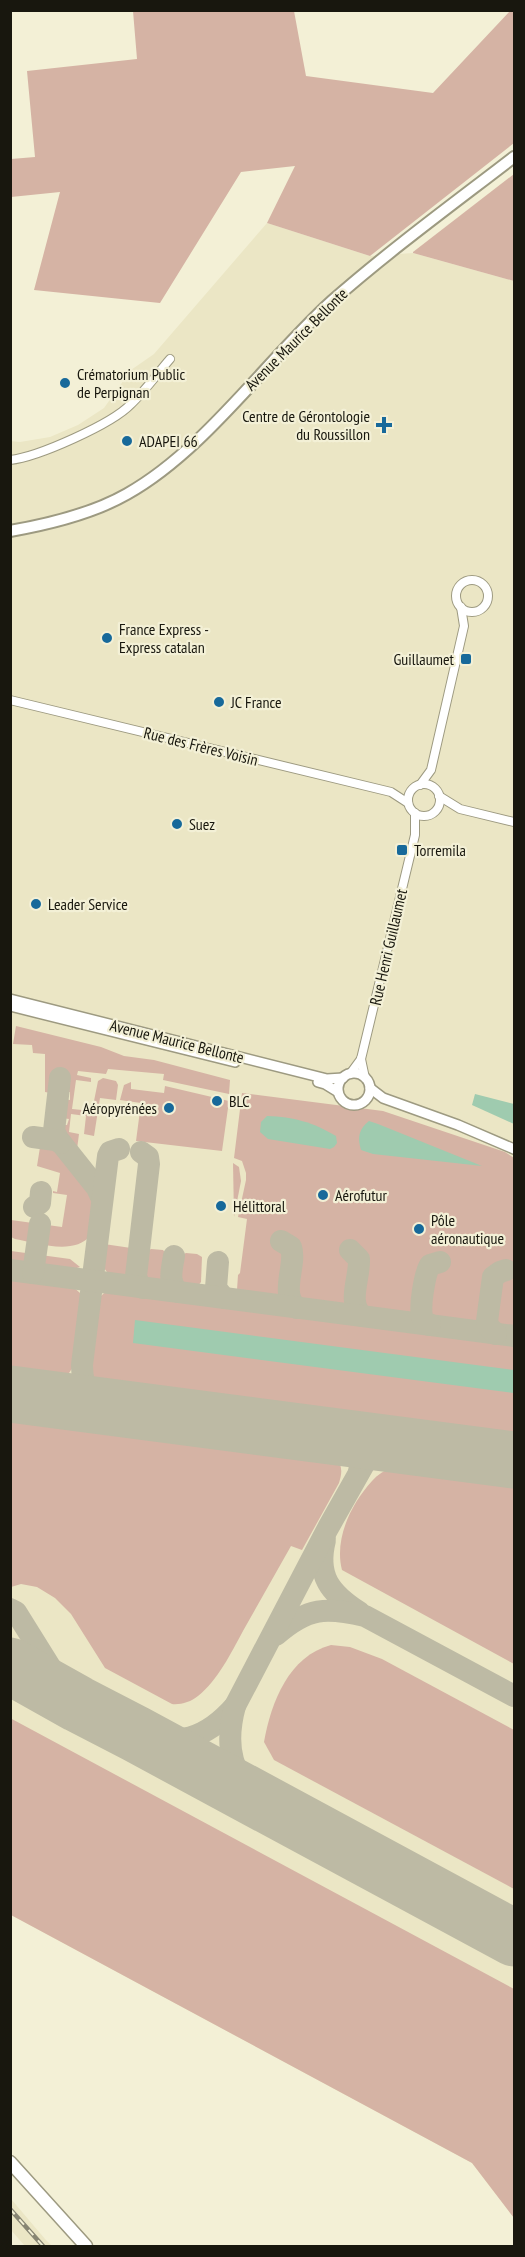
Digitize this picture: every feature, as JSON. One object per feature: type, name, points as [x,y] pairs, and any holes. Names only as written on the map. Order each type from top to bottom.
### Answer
[{"type":"main road","name":"Avenue Maurice Bellonte","points":[[10,531],[37,527],[88,512],[127,494],[158,474],[194,443],[287,344],[333,301],[514,157]]},
{"type":"main road","points":[[10,2162],[86,2247]]},
{"type":"main road","points":[[10,2172],[77,2247]]},
{"type":"street","points":[[10,460],[41,452],[112,418],[130,405],[170,358]]},
{"type":"street","points":[[464,626],[476,611],[484,606],[487,597],[485,587],[477,581],[468,581],[458,590],[457,599],[461,607],[464,626],[431,770],[434,788],[439,796],[460,809],[514,822]]},
{"type":"street","points":[[461,607],[468,611],[476,611]]},
{"type":"street","name":"Rue des Frères Voisin","points":[[10,700],[391,792],[405,792],[417,787]]},
{"type":"street","points":[[431,770],[410,793],[408,803],[415,813],[460,809]]},
{"type":"street","points":[[417,787],[434,788]]},
{"type":"street","name":"Rue des Frères Voisin","points":[[391,792],[408,803]]},
{"type":"street","points":[[432,813],[439,804],[439,796]]},
{"type":"street","name":"Rue Henri Guillaumet","points":[[365,1078],[361,1059],[415,835],[415,813]]},
{"type":"street","name":"Rue Henri Guillaumet","points":[[415,835],[432,813]]},
{"type":"street","name":"Avenue Maurice Bellonte","points":[[10,999],[327,1079],[346,1076]]},
{"type":"street","name":"Avenue Maurice Bellonte","points":[[10,1006],[325,1084],[338,1092]]},
{"type":"street","name":"Rue Henri Guillaumet","points":[[346,1076],[361,1059]]},
{"type":"street","points":[[382,1098],[365,1101],[358,1105],[348,1104],[342,1100],[338,1092],[339,1085],[346,1076],[358,1074],[365,1078],[370,1088],[382,1098],[458,1125],[514,1149]]},
{"type":"street","points":[[365,1101],[370,1088]]},
{"type":"shaded area","points":[[133,11],[294,11],[306,76],[433,93],[510,11],[514,11],[514,143],[370,256],[267,223],[295,166],[241,172],[160,303],[34,290],[60,192],[11,197],[11,159],[35,157],[27,71],[137,59]]},
{"type":"shaded area","points":[[514,174],[514,281],[413,253],[413,252]]},
{"type":"shaded area","points":[[267,223],[370,256],[413,253],[514,281],[514,2218],[472,2163],[11,1915],[10,441],[20,442],[50,437],[78,425],[104,408],[131,370],[154,354]]},
{"type":"shaded area","points":[[16,1026],[101,1047],[124,1056],[154,1060],[230,1080],[229,1094],[163,1080],[164,1074],[108,1069],[106,1074],[78,1071],[77,1075],[91,1078],[91,1082],[76,1080],[72,1109],[92,1111],[98,1081],[103,1078],[116,1081],[118,1085],[116,1100],[100,1098],[94,1136],[84,1134],[86,1116],[71,1114],[69,1132],[79,1134],[77,1149],[95,1173],[98,1181],[60,1130],[63,1125],[67,1125],[69,1119],[62,1118],[64,1099],[70,1100],[70,1092],[63,1092],[64,1078],[58,1078],[56,1094],[45,1092],[45,1054],[33,1053],[32,1045],[13,1044]]},
{"type":"shaded area","points":[[131,1082],[131,1089],[164,1093],[165,1086],[229,1101],[222,1151],[136,1141],[141,1103],[120,1100],[124,1085]]},
{"type":"shaded area","points":[[242,1093],[383,1111],[505,1152],[514,1158],[514,1330],[239,1292],[237,1290],[238,1275],[247,1219],[238,1217],[246,1173],[242,1161],[234,1158]]},
{"type":"shaded area","points":[[475,1094],[514,1104],[514,1124],[472,1105]]},
{"type":"shaded area","points":[[267,1116],[294,1119],[319,1127],[336,1136],[337,1143],[330,1149],[268,1139],[260,1132],[261,1122]]},
{"type":"shaded area","points":[[369,1121],[482,1166],[373,1154],[361,1150],[360,1134]]},
{"type":"shaded area","points":[[41,1141],[51,1142],[96,1197],[91,1235],[75,1245],[66,1247],[45,1245],[11,1237],[11,1220],[62,1227],[67,1195],[53,1193],[53,1191],[57,1192],[60,1173],[37,1166]]},
{"type":"shaded area","points":[[233,1163],[239,1167],[241,1181],[234,1217]]},
{"type":"shaded area","points":[[104,1244],[131,1248],[127,1277],[117,1278],[104,1268],[100,1259]]},
{"type":"shaded area","points":[[151,1249],[163,1250],[167,1255],[165,1278],[158,1283],[145,1281],[142,1277],[144,1254]]},
{"type":"shaded area","points":[[11,1251],[70,1259],[80,1267],[67,1271],[11,1263]]},
{"type":"shaded area","points":[[186,1253],[202,1257],[201,1282],[197,1287],[181,1286],[177,1279],[180,1256]]},
{"type":"shaded area","points":[[11,1277],[71,1285],[80,1293],[82,1304],[75,1364],[67,1376],[56,1383],[46,1385],[11,1380]]},
{"type":"shaded area","points":[[114,1289],[514,1343],[514,1446],[118,1394],[98,1383],[93,1376],[90,1361],[92,1325],[96,1305],[102,1295]]},
{"type":"shaded area","points":[[135,1320],[514,1370],[514,1393],[133,1343]]},
{"type":"shaded area","points":[[11,1406],[319,1446],[338,1460],[341,1470],[339,1483],[302,1550],[291,1546],[224,1666],[205,1690],[195,1698],[185,1703],[172,1704],[105,1668],[71,1614],[55,1598],[37,1587],[21,1584],[11,1587]]},
{"type":"shaded area","points":[[418,1460],[514,1473],[514,1664],[342,1570],[340,1546],[342,1534],[357,1500],[376,1476],[387,1469]]},
{"type":"shaded area","points":[[331,1645],[350,1647],[382,1659],[514,1730],[514,1889],[274,1760],[264,1742],[277,1697],[293,1670],[304,1659]]},
{"type":"shaded area","points":[[10,1718],[514,1989],[514,2218],[472,2163],[11,1915]]},
{"type":"shaded area","points":[[11,2199],[52,2246],[25,2246],[11,2230]]},
{"type":"taxiway","points":[[60,1078],[54,1131],[97,1188],[102,1199]]},
{"type":"taxiway","points":[[33,1137],[61,1143]]},
{"type":"taxiway","points":[[119,1149],[110,1152],[108,1156],[82,1365],[84,1385],[90,1396],[102,1403],[120,1408]]},
{"type":"taxiway","points":[[141,1152],[148,1157],[149,1164],[136,1276],[143,1288]]},
{"type":"taxiway","points":[[34,1207],[40,1203],[41,1192]]},
{"type":"taxiway","points":[[33,1273],[40,1224]]},
{"type":"taxiway","points":[[281,1241],[291,1247],[289,1295],[297,1308]]},
{"type":"taxiway","points":[[350,1250],[359,1259],[355,1304],[362,1316]]},
{"type":"taxiway","points":[[174,1256],[172,1280],[179,1292]]},
{"type":"taxiway","points":[[218,1262],[216,1288],[224,1298]]},
{"type":"taxiway","points":[[430,1325],[422,1315],[423,1292],[430,1265],[440,1262]]},
{"type":"taxiway","points":[[10,1270],[514,1336]]},
{"type":"taxiway","points":[[496,1334],[487,1321],[493,1277],[506,1270]]},
{"type":"taxiway","points":[[341,1437],[354,1440],[363,1449],[359,1472]]},
{"type":"taxiway","points":[[264,1804],[244,1783],[233,1760],[230,1735],[235,1706],[328,1528],[368,1457],[385,1446],[405,1445]]},
{"type":"taxiway","points":[[325,1540],[322,1564],[324,1574],[340,1598],[359,1612]]},
{"type":"taxiway","points":[[10,1609],[16,1612],[69,1697],[78,1704]]},
{"type":"taxiway","points":[[276,1635],[308,1614],[339,1611],[365,1616],[514,1696]]},
{"type":"taxiway","points":[[10,1687],[32,1683],[50,1687]]},
{"type":"taxiway","points":[[136,1734],[165,1739],[190,1737],[213,1726],[235,1706]]},
{"type":"runway","points":[[10,1394],[514,1460]]},
{"type":"runway","points":[[10,1666],[514,1938]]},
{"type":"railway","points":[[10,2209],[43,2246]]},
{"type":"place","name":"Crématorium Public de Perpignan","points":[[65,383]]},
{"type":"place","name":"Centre de Gérontologie du Roussillon","points":[[384,425]]},
{"type":"place","name":"ADAPEI 66","points":[[127,441]]},
{"type":"place","name":"France Express - Express catalan","points":[[107,638]]},
{"type":"place","name":"Guillaumet","points":[[466,659]]},
{"type":"place","name":"JC France","points":[[219,702]]},
{"type":"place","name":"Suez","points":[[177,824]]},
{"type":"place","name":"Torremila","points":[[402,850]]},
{"type":"place","name":"Leader Service","points":[[36,904]]},
{"type":"place","name":"BLC","points":[[217,1101]]},
{"type":"place","name":"Aéropyrénées","points":[[169,1108]]},
{"type":"place","name":"Aérofutur","points":[[323,1195]]},
{"type":"place","name":"Hélittoral","points":[[221,1206]]},
{"type":"place","name":"Pôle aéronautique","points":[[419,1229]]}]
